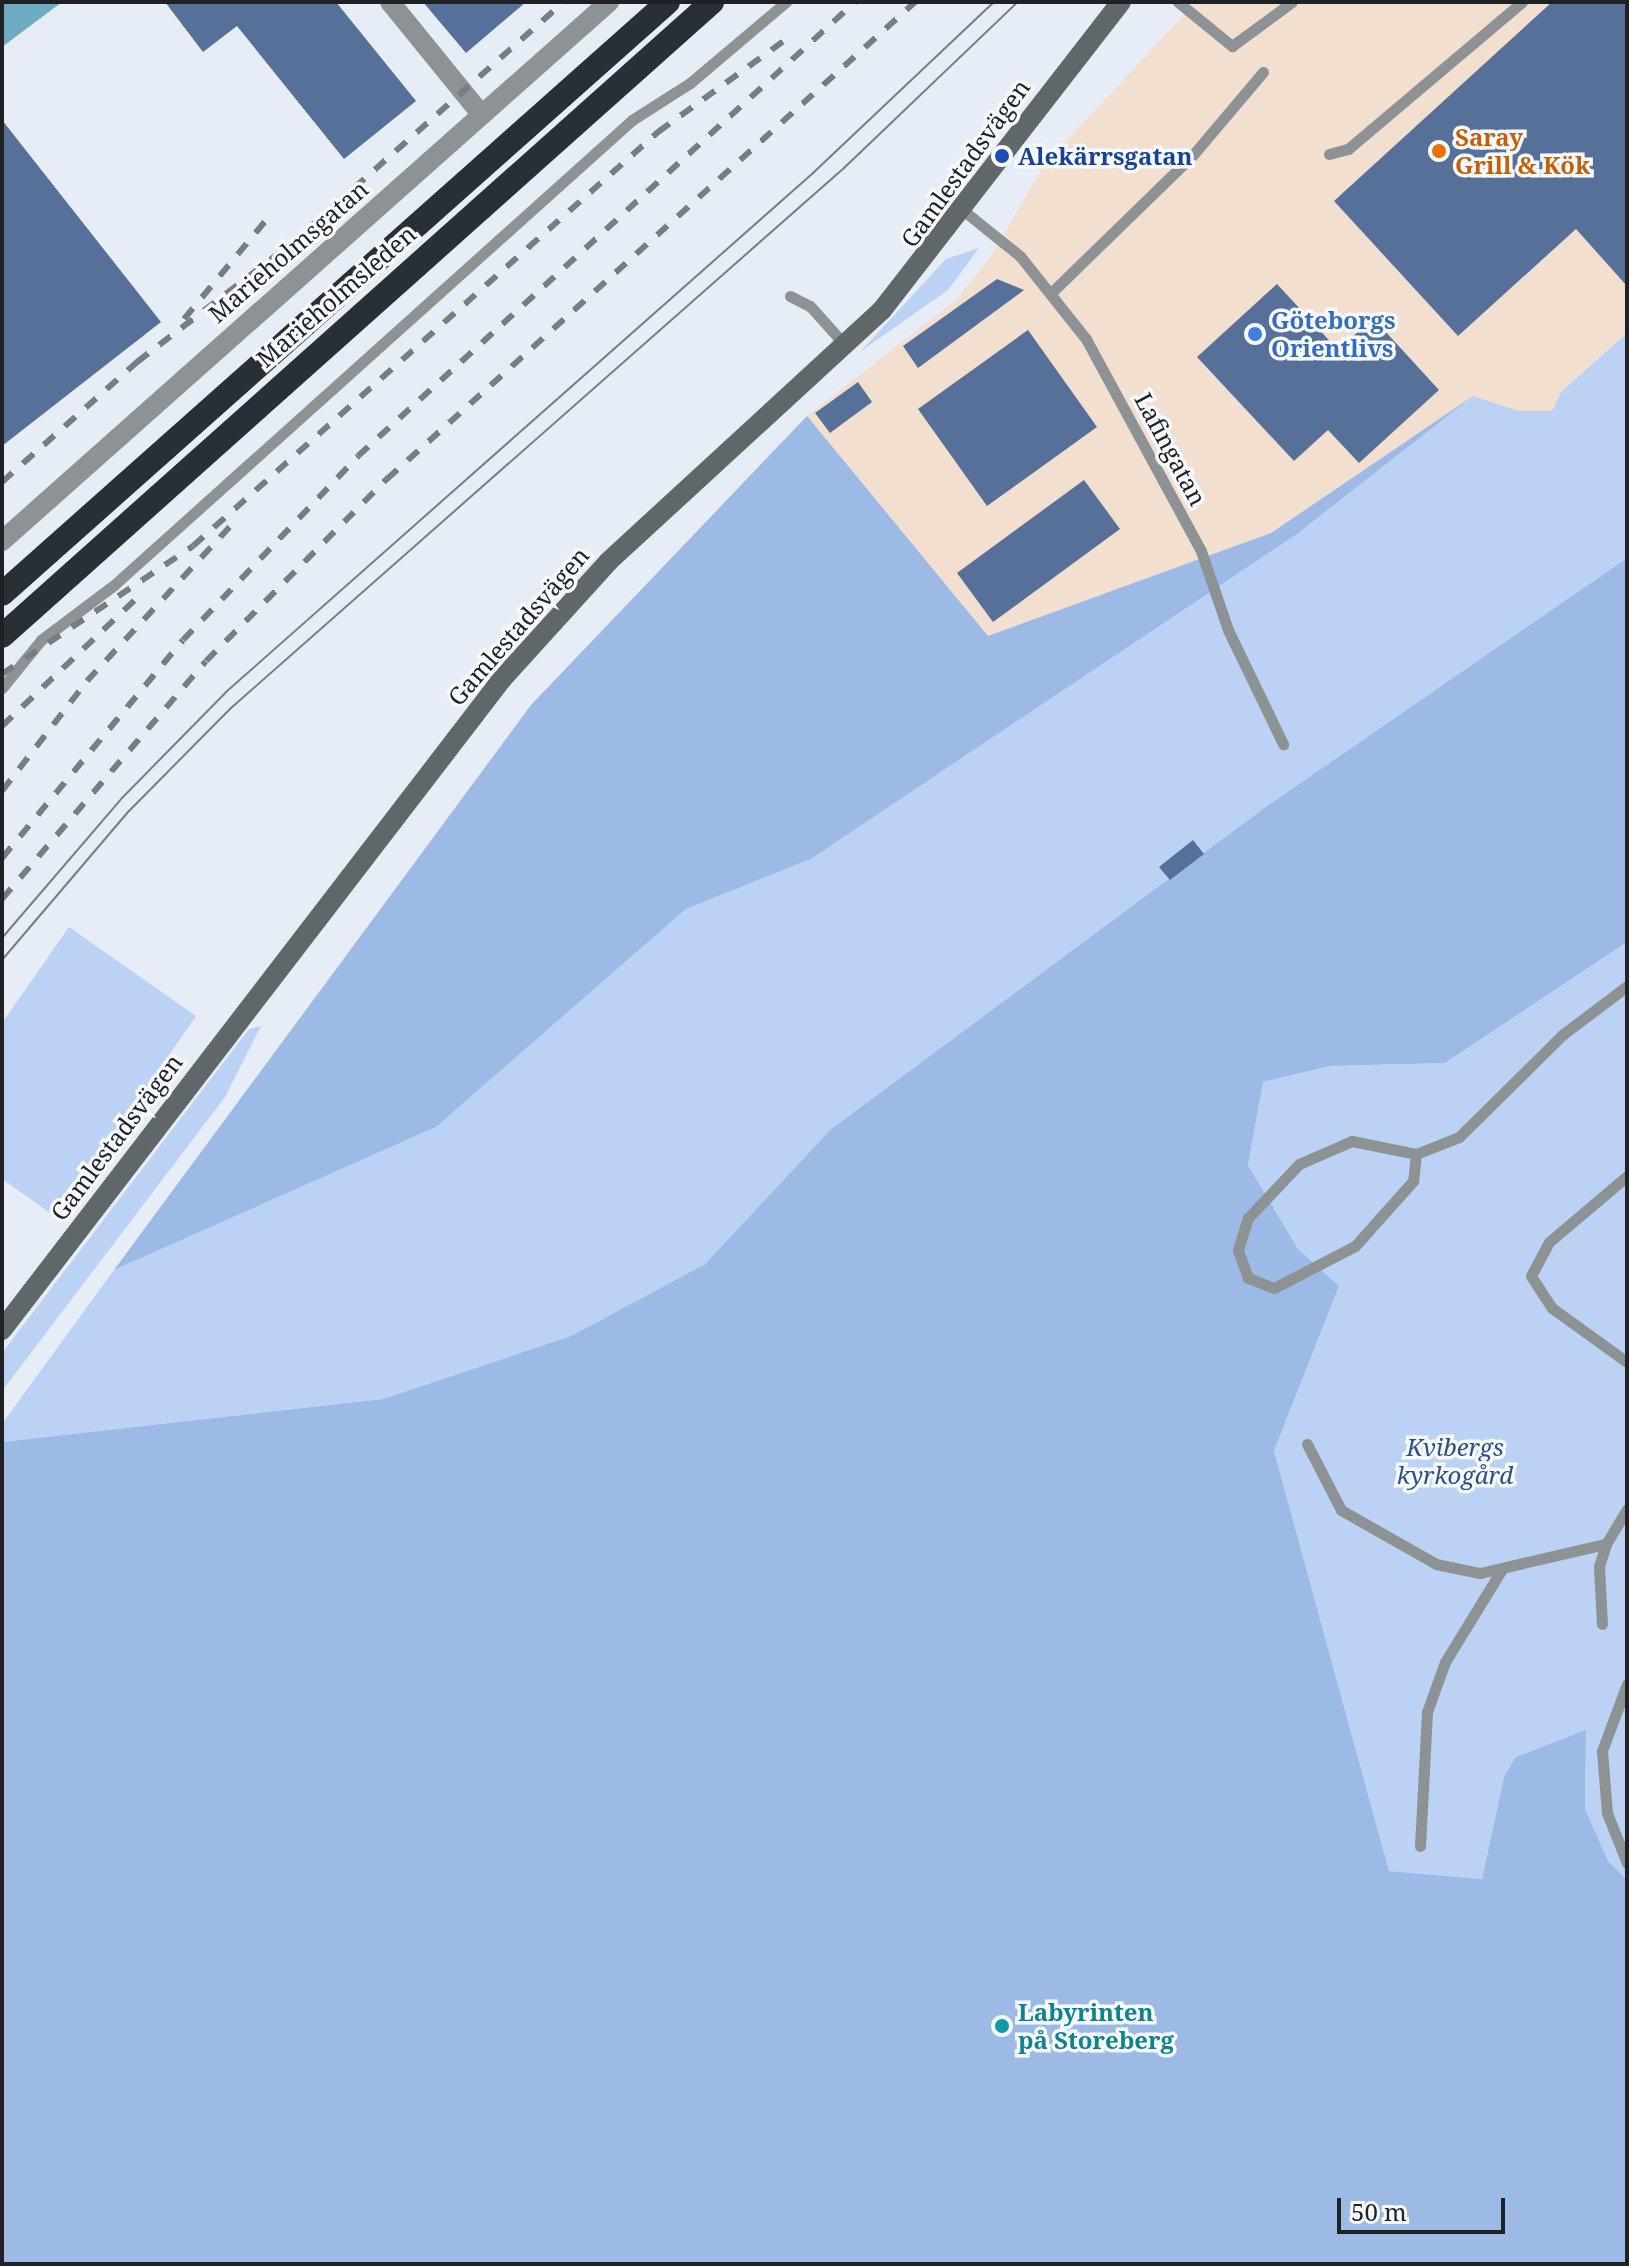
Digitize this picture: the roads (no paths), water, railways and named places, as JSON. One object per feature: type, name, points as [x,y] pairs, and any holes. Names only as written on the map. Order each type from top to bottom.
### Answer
[{"type":"highway","name":"Marieholmsleden","points":[[2,594],[668,2]]},
{"type":"highway","name":"Marieholmsleden","points":[[2,636],[712,2]]},
{"type":"street","points":[[390,2],[481,114]]},
{"type":"street","name":"Marieholmsgatan","points":[[2,541],[609,2]]},
{"type":"street","name":"Gamlestadsvägen","points":[[2,1330],[502,679],[609,561],[845,345],[964,211],[1121,2]]},
{"type":"lane","points":[[2,688],[41,640],[114,585],[632,120],[690,83],[786,2]]},
{"type":"lane","points":[[1178,2],[1232,46],[1292,2]]},
{"type":"lane","points":[[1329,154],[1348,149],[1522,2]]},
{"type":"lane","points":[[1053,291],[1192,156],[1263,72]]},
{"type":"lane","name":"Lafingatan","points":[[964,211],[1053,291],[1159,468],[1283,744]]},
{"type":"lane","points":[[790,296],[810,306],[845,345]]},
{"type":"lane","points":[[1416,1154],[1405,1193],[1355,1246],[1274,1288],[1248,1278],[1238,1250],[1248,1218],[1299,1164],[1352,1141],[1416,1154],[1459,1137],[1571,1026],[1627,986]]},
{"type":"lane","points":[[1627,1176],[1549,1242],[1531,1276],[1552,1308],[1627,1362]]},
{"type":"lane","points":[[1307,1444],[1341,1510],[1383,1540],[1436,1564],[1502,1569],[1606,1544]]},
{"type":"lane","points":[[1602,1624],[1599,1566],[1606,1544],[1627,1509]]},
{"type":"lane","points":[[1420,1846],[1427,1712],[1445,1662],[1502,1569]]},
{"type":"lane","points":[[1627,1684],[1602,1751],[1607,1813],[1627,1863]]},
{"type":"tram line","points":[[2,938],[122,798],[226,692],[813,173],[994,2]]},
{"type":"tram line","points":[[2,960],[129,811],[231,708],[844,168],[1018,2]]},
{"type":"railway","points":[[2,482],[137,362],[291,244],[564,2]]},
{"type":"railway","points":[[2,858],[183,640],[358,456],[855,2]]},
{"type":"railway","points":[[2,899],[206,661],[387,479],[915,2]]},
{"type":"railway","points":[[2,674],[193,546],[658,132],[785,40]]},
{"type":"railway","points":[[184,319],[267,219]]},
{"type":"railway","points":[[2,791],[87,681],[235,521]]},
{"type":"railway","points":[[2,726],[141,594]]},
{"type":"place","name":"Saray Grill & Kök","points":[[1439,151]]},
{"type":"place","name":"Alekärrsgatan","points":[[1002,156]]},
{"type":"place","name":"Göteborgs Orientlivs","points":[[1255,334]]},
{"type":"place","name":"Labyrinten på Storeberg","points":[[1002,2026]]},
{"type":"park label","name":"Kvibergs kyrkogård","points":[[1455,1461]]}]
